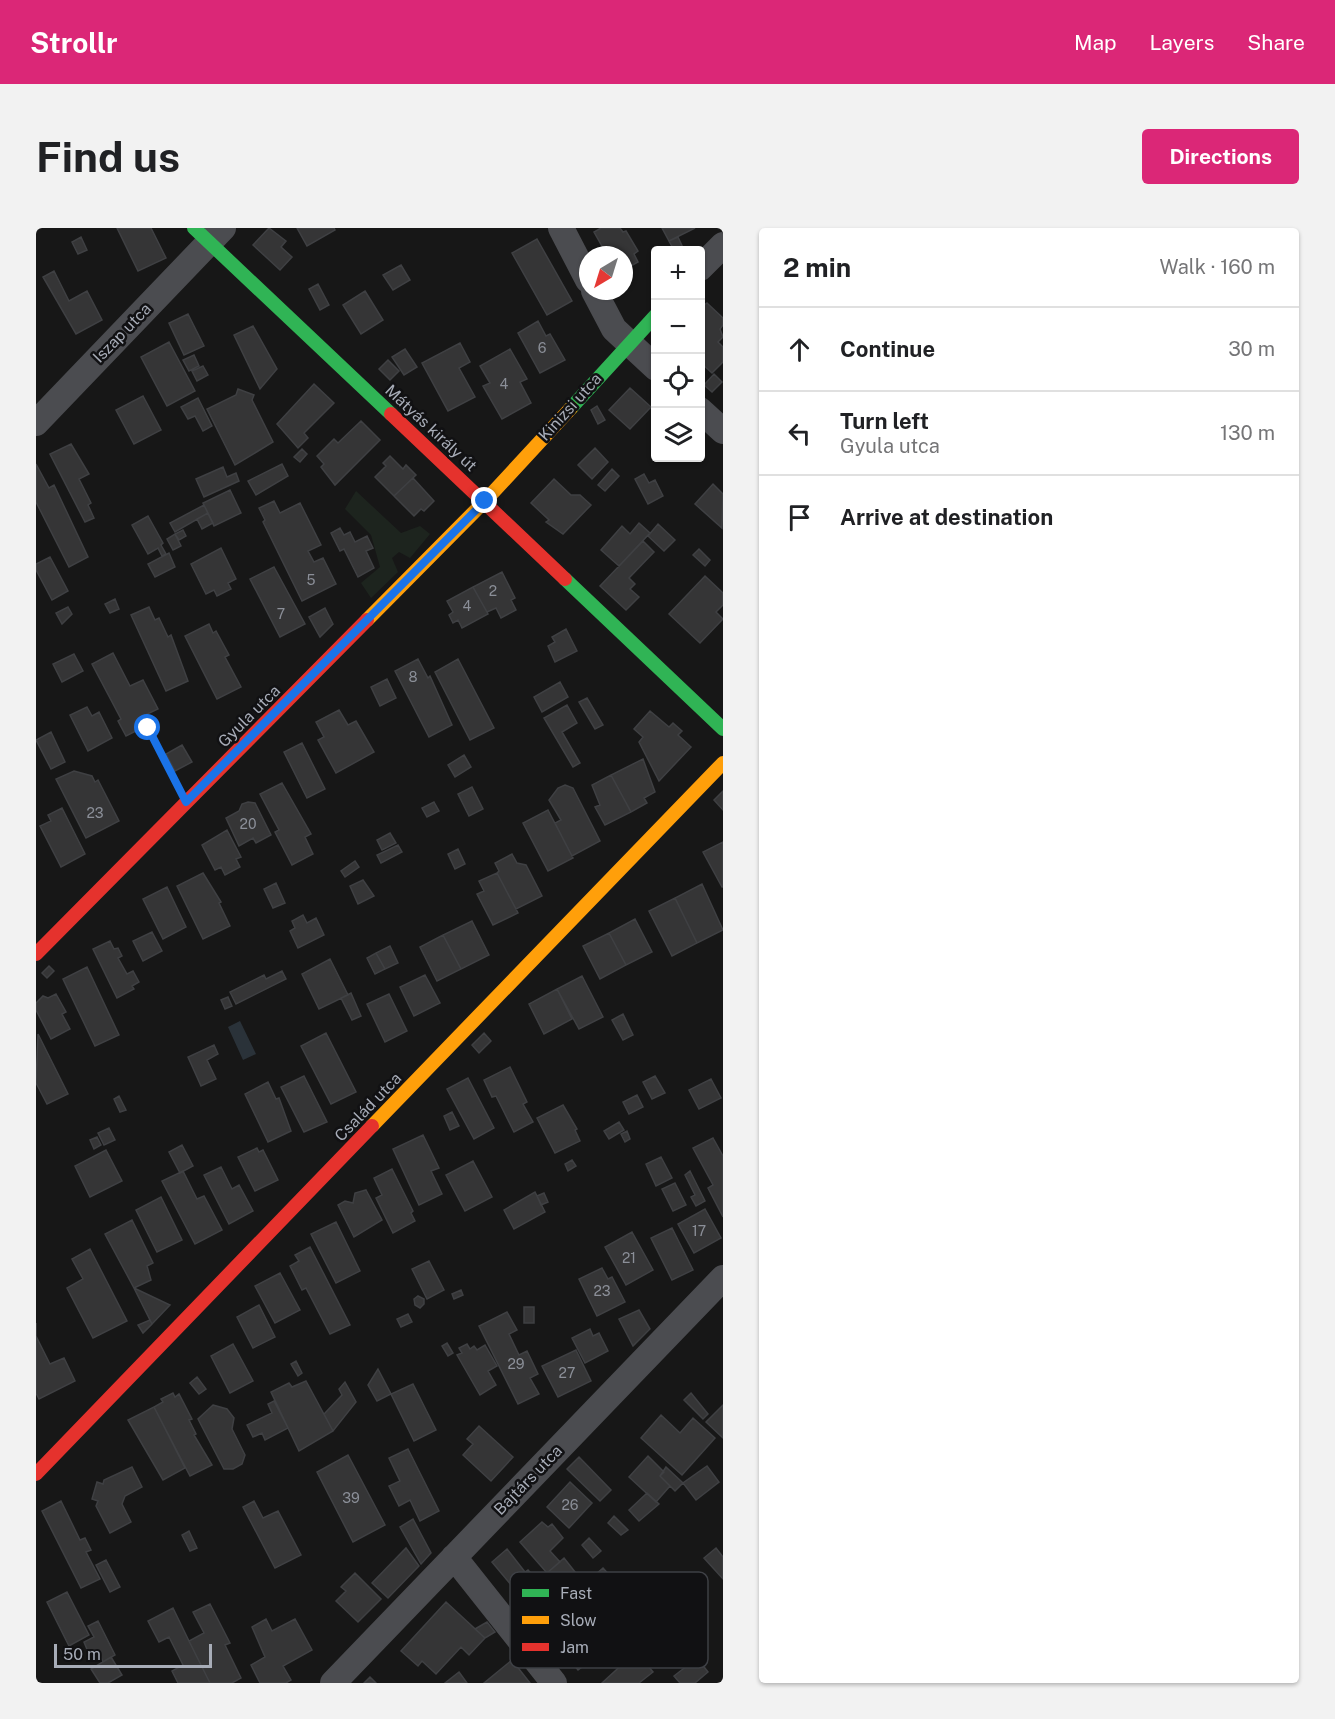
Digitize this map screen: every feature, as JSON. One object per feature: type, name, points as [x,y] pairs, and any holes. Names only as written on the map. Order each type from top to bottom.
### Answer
[{"type":"street","points":[[561,228],[579,263]]},
{"type":"street","name":"Iszap utca","points":[[36,423],[208,233]]},
{"type":"street","name":"Mátyás király út","points":[[208,233],[723,729]]},
{"type":"street","points":[[705,263],[723,245]]},
{"type":"street","points":[[599,300],[614,329],[651,363]]},
{"type":"street","name":"Kinizsi utca","points":[[485,501],[651,320]]},
{"type":"street","points":[[705,415],[723,431]]},
{"type":"street","name":"Gyula utca","points":[[36,954],[485,501]]},
{"type":"street","name":"Család utca","points":[[36,1474],[723,762]]},
{"type":"street","name":"Bajtárs utca","points":[[333,1683],[723,1278]]},
{"type":"street","points":[[454,1557],[510,1628]]},
{"type":"street","points":[[542,1668],[554,1683]]},
{"type":"path","points":[[148,728],[186,802]]},
{"type":"shaded area","points":[[356,491],[401,533],[420,526],[430,534],[410,558],[399,552],[392,558],[398,572],[371,598],[361,583],[380,567],[371,535],[345,509]]},
{"type":"shaded area","points":[[240,1021],[256,1054],[243,1060],[228,1027]]},
{"type":"building","points":[[117,228],[151,228],[166,258],[138,271]]},
{"type":"building","points":[[269,228],[286,241],[281,247],[292,257],[280,270],[253,245]]},
{"type":"building","points":[[297,228],[334,228],[335,230],[307,246]]},
{"type":"building","points":[[601,228],[620,228],[623,232],[626,231],[638,251],[634,254],[638,262],[633,265],[633,246],[602,246],[594,232]]},
{"type":"building","points":[[662,228],[695,228],[669,241]]},
{"type":"building","points":[[81,237],[87,250],[78,254],[72,242]]},
{"type":"building","points":[[678,237],[682,246],[672,246],[669,241]]},
{"type":"building","points":[[537,239],[572,301],[547,315],[512,253]]},
{"type":"building","points":[[401,265],[410,280],[393,290],[383,275]]},
{"type":"building","points":[[54,271],[69,301],[87,291],[102,320],[76,334],[43,277]]},
{"type":"building","points":[[318,284],[329,305],[320,310],[309,289]]},
{"type":"building","points":[[365,291],[383,320],[361,334],[343,305]]},
{"type":"building","points":[[707,303],[723,318],[723,325],[720,329],[723,337],[718,342],[723,347],[723,362],[712,373],[705,367],[705,304]]},
{"type":"building","points":[[188,314],[204,346],[184,355],[169,323]]},
{"type":"building","points":[[538,321],[546,336],[550,334],[565,360],[540,373],[518,333]]},
{"type":"building","points":[[253,326],[277,369],[260,389],[234,335]]},
{"type":"building","points":[[169,342],[195,391],[167,406],[141,357]]},
{"type":"building","points":[[460,343],[470,362],[459,368],[475,397],[448,411],[422,363]]},
{"type":"building","points":[[405,349],[417,367],[404,375],[392,357]]},
{"type":"building","points":[[510,349],[527,379],[520,382],[531,403],[502,419],[483,386],[490,383],[480,366]]},
{"type":"building","points":[[194,355],[199,366],[189,371],[183,360]]},
{"type":"building","points":[[388,360],[399,371],[390,380],[379,369]]},
{"type":"building","points":[[203,366],[208,375],[197,381],[192,371]]},
{"type":"building","points":[[714,374],[722,382],[712,392],[705,384]]},
{"type":"building","points":[[314,384],[334,403],[304,433],[308,438],[298,448],[277,424]]},
{"type":"building","points":[[630,388],[651,407],[630,429],[609,410]]},
{"type":"building","points":[[238,389],[254,395],[252,400],[273,442],[235,465],[207,409],[236,395]]},
{"type":"building","points":[[143,396],[161,430],[134,444],[116,410]]},
{"type":"building","points":[[198,398],[212,426],[203,431],[195,416],[188,419],[181,407]]},
{"type":"building","points":[[597,406],[605,420],[598,424],[591,410]]},
{"type":"building","points":[[361,421],[380,440],[335,485],[321,467],[324,464],[317,456],[334,439],[338,443]]},
{"type":"building","points":[[71,444],[89,474],[79,479],[91,503],[88,505],[94,518],[85,522],[50,454]]},
{"type":"building","points":[[595,448],[608,462],[592,479],[578,465]]},
{"type":"building","points":[[302,449],[307,454],[300,462],[294,457]]},
{"type":"building","points":[[390,456],[403,469],[406,465],[416,475],[394,496],[375,477],[386,466],[383,463]]},
{"type":"building","points":[[36,464],[49,488],[54,485],[88,557],[69,567],[36,502]]},
{"type":"building","points":[[282,464],[288,476],[256,495],[248,481]]},
{"type":"building","points":[[223,467],[227,477],[236,473],[239,481],[204,497],[196,479]]},
{"type":"building","points":[[612,469],[619,476],[605,491],[598,485]]},
{"type":"building","points":[[644,474],[649,483],[655,480],[663,496],[648,504],[635,479]]},
{"type":"building","points":[[413,478],[434,501],[424,511],[421,509],[414,516],[394,496]]},
{"type":"building","points":[[554,479],[571,495],[580,495],[591,505],[563,534],[546,522],[549,520],[531,503]]},
{"type":"building","points":[[713,484],[723,494],[722,528],[695,504]]},
{"type":"building","points":[[230,490],[241,513],[214,526],[203,503]]},
{"type":"building","points":[[274,501],[280,513],[300,503],[321,545],[308,551],[314,562],[323,558],[336,584],[302,601],[263,522],[265,520],[259,508]]},
{"type":"building","points":[[204,505],[208,513],[175,532],[170,523]]},
{"type":"building","points":[[208,513],[213,523],[202,529],[197,519]]},
{"type":"building","points":[[148,516],[163,543],[161,545],[166,554],[162,556],[158,548],[148,554],[132,525]]},
{"type":"building","points":[[639,523],[650,533],[619,566],[601,550],[622,526],[630,534]]},
{"type":"building","points":[[658,524],[675,540],[664,551],[648,536]]},
{"type":"building","points":[[340,528],[344,535],[350,532],[355,542],[367,536],[373,548],[366,551],[374,568],[358,577],[344,549],[340,551],[331,533]]},
{"type":"building","points":[[183,530],[186,536],[179,540],[175,534]]},
{"type":"building","points":[[175,534],[181,546],[173,550],[167,539]]},
{"type":"building","points":[[643,541],[654,552],[629,578],[635,584],[630,589],[639,597],[626,610],[600,586]]},
{"type":"building","points":[[221,548],[236,579],[228,583],[231,589],[217,596],[214,590],[206,594],[191,564]]},
{"type":"building","points":[[699,549],[710,560],[705,566],[693,555]]},
{"type":"building","points":[[169,553],[175,567],[155,577],[148,564]]},
{"type":"building","points":[[50,557],[68,591],[52,600],[36,570],[36,564]]},
{"type":"building","points":[[274,567],[305,624],[280,637],[250,579]]},
{"type":"building","points":[[502,572],[515,598],[511,600],[516,610],[501,618],[496,608],[487,612],[473,587]]},
{"type":"building","points":[[705,576],[723,593],[723,605],[716,612],[723,619],[700,643],[669,614]]},
{"type":"building","points":[[473,587],[488,614],[462,628],[458,620],[453,623],[449,615],[453,612],[447,601]]},
{"type":"building","points":[[115,599],[119,609],[110,613],[105,604]]},
{"type":"building","points":[[68,607],[72,614],[62,624],[56,613]]},
{"type":"building","points":[[149,607],[155,620],[159,618],[168,637],[171,635],[188,681],[166,691],[131,615]]},
{"type":"building","points":[[325,608],[333,624],[320,637],[309,617]]},
{"type":"building","points":[[209,624],[213,633],[216,631],[229,655],[225,657],[241,687],[217,699],[185,636]]},
{"type":"building","points":[[566,629],[577,651],[555,662],[548,646],[555,642],[552,637]]},
{"type":"building","points":[[113,653],[130,686],[143,680],[158,709],[145,715],[150,724],[126,736],[118,721],[121,719],[92,664]]},
{"type":"building","points":[[74,654],[83,671],[62,682],[53,664]]},
{"type":"building","points":[[418,659],[428,678],[430,676],[452,725],[429,737],[395,671]]},
{"type":"building","points":[[458,659],[494,728],[470,740],[435,672]]},
{"type":"building","points":[[387,679],[396,698],[380,706],[371,687]]},
{"type":"building","points":[[560,682],[568,697],[542,712],[534,697]]},
{"type":"building","points":[[587,698],[603,725],[595,729],[579,702]]},
{"type":"building","points":[[567,705],[577,723],[562,732],[580,763],[573,767],[544,718]]},
{"type":"building","points":[[87,707],[92,716],[99,712],[112,738],[88,751],[70,715]]},
{"type":"building","points":[[339,710],[348,725],[356,721],[374,752],[336,773],[318,740],[324,737],[316,722]]},
{"type":"building","points":[[650,711],[669,727],[673,723],[682,731],[678,735],[691,747],[659,781],[639,742],[643,737],[634,729]]},
{"type":"building","points":[[51,732],[65,762],[51,769],[36,740]]},
{"type":"building","points":[[302,743],[325,789],[307,798],[284,752]]},
{"type":"building","points":[[182,745],[192,762],[175,771],[166,754]]},
{"type":"building","points":[[464,755],[471,767],[455,777],[448,765]]},
{"type":"building","points":[[643,759],[655,792],[644,798],[647,803],[631,812],[611,775]]},
{"type":"building","points":[[74,771],[92,776],[95,782],[98,780],[119,821],[86,838],[56,779]]},
{"type":"building","points":[[611,775],[631,812],[605,825],[595,807],[600,805],[592,785]]},
{"type":"building","points":[[282,783],[311,834],[305,837],[313,854],[292,865],[275,832],[279,830],[260,794]]},
{"type":"building","points":[[565,785],[573,788],[600,841],[572,856],[555,823],[561,820],[549,800],[558,788]]},
{"type":"building","points":[[472,787],[483,809],[469,816],[458,794]]},
{"type":"building","points":[[723,791],[723,810],[714,800]]},
{"type":"building","points":[[434,802],[439,811],[427,817],[422,808]]},
{"type":"building","points":[[255,803],[271,835],[256,843],[253,838],[239,846],[226,818],[239,811],[242,804]]},
{"type":"building","points":[[62,808],[85,854],[61,867],[40,826],[51,821],[48,815]]},
{"type":"building","points":[[548,810],[573,858],[548,871],[523,823]]},
{"type":"building","points":[[227,830],[241,857],[236,859],[240,867],[225,875],[221,867],[215,870],[202,845]]},
{"type":"building","points":[[390,833],[396,843],[382,850],[377,840]]},
{"type":"building","points":[[723,842],[723,887],[722,887],[703,852]]},
{"type":"building","points":[[398,845],[402,852],[381,863],[377,855]]},
{"type":"building","points":[[458,849],[465,864],[455,869],[448,854]]},
{"type":"building","points":[[512,854],[517,863],[526,865],[542,896],[516,909],[497,873],[499,871],[495,863]]},
{"type":"building","points":[[355,861],[359,867],[345,877],[341,871]]},
{"type":"building","points":[[203,873],[221,902],[219,903],[230,926],[203,939],[177,886]]},
{"type":"building","points":[[497,873],[518,913],[493,925],[477,894],[484,891],[479,881]]},
{"type":"building","points":[[363,880],[374,896],[358,904],[350,886]]},
{"type":"building","points":[[276,883],[285,903],[273,908],[264,889]]},
{"type":"building","points":[[702,884],[723,930],[697,943],[675,898]]},
{"type":"building","points":[[167,887],[186,927],[163,939],[143,899]]},
{"type":"building","points":[[675,898],[697,943],[672,956],[649,911]]},
{"type":"building","points":[[303,915],[307,923],[316,918],[324,935],[298,948],[290,931],[295,928],[292,921]]},
{"type":"building","points":[[635,919],[652,952],[626,965],[609,933]]},
{"type":"building","points":[[472,921],[489,955],[461,969],[443,935]]},
{"type":"building","points":[[152,932],[162,951],[143,961],[133,941]]},
{"type":"building","points":[[609,933],[626,965],[600,979],[583,946]]},
{"type":"building","points":[[443,935],[461,969],[437,981],[420,947]]},
{"type":"building","points":[[110,941],[114,949],[118,948],[122,956],[118,958],[127,974],[133,971],[139,982],[132,986],[134,989],[117,998],[93,949]]},
{"type":"building","points":[[390,946],[398,963],[385,969],[376,953]]},
{"type":"building","points":[[376,953],[385,969],[375,974],[367,958]]},
{"type":"building","points":[[330,959],[348,995],[319,1009],[302,974]]},
{"type":"building","points":[[49,966],[54,971],[47,978],[42,973]]},
{"type":"building","points":[[87,967],[119,1035],[95,1046],[63,979]]},
{"type":"building","points":[[282,971],[286,979],[236,1004],[230,992],[264,975],[266,979]]},
{"type":"building","points":[[425,975],[440,1003],[414,1016],[400,987]]},
{"type":"building","points":[[582,976],[603,1017],[579,1029],[557,989]]},
{"type":"building","points":[[557,989],[572,1019],[544,1034],[529,1004]]},
{"type":"building","points":[[351,993],[361,1016],[352,1020],[341,998]]},
{"type":"building","points":[[56,994],[66,1012],[62,1014],[70,1029],[51,1039],[36,1010],[36,1003],[43,996],[48,998]]},
{"type":"building","points":[[389,994],[407,1031],[385,1042],[367,1004]]},
{"type":"building","points":[[228,997],[232,1006],[225,1009],[221,1000]]},
{"type":"building","points":[[623,1014],[633,1035],[623,1040],[612,1020]]},
{"type":"building","points":[[326,1033],[356,1092],[331,1104],[301,1046]]},
{"type":"building","points":[[484,1033],[491,1041],[479,1053],[472,1045]]},
{"type":"building","points":[[38,1034],[68,1094],[47,1104],[36,1083]]},
{"type":"building","points":[[214,1045],[218,1054],[207,1060],[216,1079],[201,1086],[188,1057]]},
{"type":"building","points":[[510,1067],[527,1102],[523,1104],[533,1122],[514,1132],[496,1096],[492,1097],[484,1080]]},
{"type":"building","points":[[304,1076],[327,1122],[304,1132],[281,1087]]},
{"type":"building","points":[[655,1076],[665,1093],[652,1099],[643,1082]]},
{"type":"building","points":[[468,1078],[494,1128],[474,1139],[447,1089]]},
{"type":"building","points":[[711,1079],[721,1098],[699,1109],[689,1090]]},
{"type":"building","points":[[268,1082],[276,1099],[279,1098],[291,1131],[268,1142],[245,1094]]},
{"type":"building","points":[[637,1095],[643,1107],[629,1114],[623,1102]]},
{"type":"building","points":[[119,1096],[126,1110],[120,1112],[114,1099]]},
{"type":"building","points":[[563,1105],[577,1129],[575,1130],[580,1141],[555,1153],[537,1118]]},
{"type":"building","points":[[452,1112],[459,1126],[450,1130],[444,1116]]},
{"type":"building","points":[[619,1122],[624,1130],[609,1139],[604,1131]]},
{"type":"building","points":[[109,1128],[115,1140],[104,1145],[98,1133]]},
{"type":"building","points":[[627,1131],[630,1139],[625,1142],[621,1134]]},
{"type":"building","points":[[423,1135],[439,1168],[431,1171],[442,1194],[419,1205],[393,1149]]},
{"type":"building","points":[[97,1137],[101,1145],[94,1149],[90,1140]]},
{"type":"building","points":[[713,1138],[723,1156],[723,1217],[708,1188],[713,1185],[693,1148]]},
{"type":"building","points":[[182,1145],[193,1166],[180,1173],[169,1152]]},
{"type":"building","points":[[257,1148],[259,1152],[263,1150],[278,1180],[255,1191],[238,1157]]},
{"type":"building","points":[[106,1150],[122,1181],[90,1197],[75,1166]]},
{"type":"building","points":[[661,1157],[672,1178],[656,1186],[646,1164]]},
{"type":"building","points":[[572,1160],[576,1166],[568,1171],[565,1164]]},
{"type":"building","points":[[473,1161],[492,1197],[465,1211],[446,1175]]},
{"type":"building","points":[[221,1167],[232,1189],[239,1185],[253,1211],[229,1224],[204,1175]]},
{"type":"building","points":[[392,1169],[413,1211],[411,1213],[415,1221],[393,1233],[376,1198],[382,1195],[374,1178]]},
{"type":"building","points":[[183,1171],[197,1199],[204,1196],[222,1230],[195,1244],[162,1181]]},
{"type":"building","points":[[690,1171],[705,1201],[696,1206],[691,1197],[695,1195],[685,1175]]},
{"type":"building","points":[[675,1183],[686,1205],[673,1211],[662,1189]]},
{"type":"building","points":[[366,1190],[382,1220],[354,1237],[338,1205],[345,1201],[353,1203],[355,1193]]},
{"type":"building","points":[[535,1192],[545,1212],[514,1229],[504,1210]]},
{"type":"building","points":[[544,1193],[548,1202],[541,1205],[537,1196]]},
{"type":"building","points":[[161,1197],[182,1240],[157,1252],[136,1210]]},
{"type":"building","points":[[705,1209],[721,1238],[694,1253],[678,1224]]},
{"type":"building","points":[[132,1220],[153,1263],[147,1266],[151,1280],[134,1288],[105,1234]]},
{"type":"building","points":[[336,1222],[360,1271],[336,1283],[311,1234]]},
{"type":"building","points":[[672,1228],[693,1270],[672,1280],[651,1238]]},
{"type":"building","points":[[632,1232],[653,1270],[626,1285],[605,1247]]},
{"type":"building","points":[[310,1247],[350,1325],[330,1334],[306,1288],[302,1290],[290,1266],[299,1261],[295,1255]]},
{"type":"building","points":[[90,1249],[127,1321],[93,1338],[67,1288],[83,1279],[72,1259]]},
{"type":"building","points":[[429,1261],[444,1290],[427,1299],[412,1269]]},
{"type":"building","points":[[602,1268],[608,1279],[612,1277],[625,1302],[597,1316],[579,1279]]},
{"type":"building","points":[[280,1273],[300,1310],[275,1323],[255,1286]]},
{"type":"building","points":[[134,1288],[170,1305],[152,1324]]},
{"type":"building","points":[[461,1290],[463,1295],[454,1299],[452,1294]]},
{"type":"building","points":[[418,1296],[424,1299],[424,1304],[420,1308],[415,1305],[414,1299]]},
{"type":"building","points":[[259,1305],[275,1337],[253,1348],[237,1317]]},
{"type":"building","points":[[524,1307],[534,1307],[534,1323],[524,1323]]},
{"type":"building","points":[[639,1310],[650,1329],[633,1346],[619,1319]]},
{"type":"building","points":[[507,1312],[517,1330],[509,1334],[519,1355],[527,1351],[538,1374],[530,1378],[539,1394],[518,1404],[479,1326]]},
{"type":"building","points":[[408,1314],[412,1322],[401,1327],[397,1319]]},
{"type":"building","points":[[150,1320],[152,1324],[143,1333],[138,1325]]},
{"type":"building","points":[[590,1329],[593,1336],[599,1333],[608,1351],[585,1363],[572,1338]]},
{"type":"building","points":[[36,1336],[50,1364],[64,1358],[75,1381],[39,1399],[36,1393]]},
{"type":"building","points":[[447,1343],[453,1353],[448,1356],[442,1346]]},
{"type":"building","points":[[233,1344],[253,1381],[230,1393],[211,1356]]},
{"type":"building","points":[[467,1344],[470,1349],[474,1346],[477,1350],[485,1345],[497,1366],[488,1371],[496,1385],[480,1395],[457,1355],[462,1353],[459,1348]]},
{"type":"building","points":[[576,1350],[591,1381],[558,1397],[542,1366]]},
{"type":"building","points":[[296,1361],[302,1373],[298,1376],[291,1364]]},
{"type":"building","points":[[378,1369],[391,1394],[377,1401],[368,1385]]},
{"type":"building","points":[[197,1377],[206,1389],[199,1394],[190,1383]]},
{"type":"building","points":[[306,1381],[333,1431],[299,1451],[271,1392],[289,1383],[292,1387]]},
{"type":"building","points":[[345,1382],[356,1402],[333,1431],[324,1414],[342,1395],[339,1389]]},
{"type":"building","points":[[413,1384],[436,1430],[414,1441],[391,1394]]},
{"type":"building","points":[[173,1393],[175,1397],[179,1394],[192,1419],[189,1420],[196,1434],[194,1435],[212,1465],[190,1476],[154,1407],[163,1402],[161,1399]]},
{"type":"building","points":[[691,1393],[708,1414],[703,1419],[684,1400]]},
{"type":"building","points":[[274,1401],[288,1428],[265,1440],[262,1433],[253,1437],[247,1425],[272,1413],[268,1404]]},
{"type":"building","points":[[213,1405],[227,1409],[234,1418],[232,1429],[245,1455],[242,1464],[233,1469],[224,1469],[198,1419]]},
{"type":"building","points":[[723,1405],[723,1438],[706,1422]]},
{"type":"building","points":[[154,1407],[185,1468],[163,1480],[128,1420]]},
{"type":"building","points":[[661,1415],[680,1433],[693,1418],[715,1438],[682,1475],[641,1438]]},
{"type":"building","points":[[479,1426],[513,1457],[491,1481],[463,1455],[473,1444],[467,1439]]},
{"type":"building","points":[[408,1449],[439,1511],[420,1521],[410,1500],[399,1506],[389,1486],[400,1481],[389,1458]]},
{"type":"building","points":[[348,1455],[385,1525],[353,1542],[317,1472]]},
{"type":"building","points":[[648,1456],[664,1472],[660,1476],[670,1486],[656,1502],[629,1477]]},
{"type":"building","points":[[579,1457],[611,1490],[600,1501],[567,1469]]},
{"type":"building","points":[[707,1466],[719,1482],[696,1500],[683,1483]]},
{"type":"building","points":[[132,1467],[142,1487],[125,1496],[122,1504],[131,1522],[110,1533],[96,1506],[98,1501],[92,1499],[97,1482],[103,1484],[104,1480]]},
{"type":"building","points":[[666,1467],[683,1483],[675,1491],[660,1476]]},
{"type":"building","points":[[570,1482],[592,1503],[569,1528],[547,1507]]},
{"type":"building","points":[[647,1493],[659,1504],[639,1521],[629,1510]]},
{"type":"building","points":[[61,1501],[80,1540],[85,1538],[91,1550],[86,1552],[100,1579],[81,1588],[42,1511]]},
{"type":"building","points":[[254,1501],[263,1518],[278,1511],[301,1555],[275,1568],[243,1507]]},
{"type":"building","points":[[614,1516],[628,1530],[621,1535],[608,1523]]},
{"type":"building","points":[[413,1519],[431,1553],[421,1564],[400,1527]]},
{"type":"building","points":[[542,1522],[548,1527],[552,1524],[563,1538],[550,1551],[560,1562],[546,1572],[520,1542]]},
{"type":"building","points":[[189,1531],[197,1548],[190,1551],[182,1535]]},
{"type":"building","points":[[589,1538],[601,1551],[593,1558],[582,1545]]},
{"type":"building","points":[[406,1548],[419,1566],[388,1598],[372,1583]]},
{"type":"building","points":[[716,1548],[723,1557],[723,1579],[704,1558]]},
{"type":"building","points":[[507,1549],[525,1572],[510,1572],[510,1584],[492,1562]]},
{"type":"building","points":[[564,1558],[575,1572],[548,1572]]},
{"type":"building","points":[[106,1560],[120,1587],[110,1592],[96,1565]]},
{"type":"building","points":[[355,1573],[381,1599],[358,1622],[336,1601],[346,1591],[341,1587]]},
{"type":"building","points":[[67,1592],[89,1635],[69,1646],[47,1602]]},
{"type":"building","points":[[446,1602],[485,1638],[469,1655],[461,1647],[436,1674],[422,1661],[418,1666],[401,1651]]},
{"type":"building","points":[[210,1604],[230,1643],[225,1645],[241,1678],[232,1683],[210,1683],[189,1641],[204,1633],[193,1612]]},
{"type":"building","points":[[173,1608],[210,1683],[178,1683],[172,1671],[183,1665],[169,1637],[159,1642],[148,1621]]},
{"type":"building","points":[[266,1619],[272,1631],[295,1619],[312,1650],[283,1666],[291,1680],[286,1683],[260,1683],[251,1665],[265,1657],[252,1627]]},
{"type":"building","points":[[98,1621],[115,1655],[103,1662],[100,1655],[91,1659],[84,1642],[94,1637],[88,1626]]},
{"type":"building","points":[[487,1622],[495,1632],[485,1638],[475,1629]]},
{"type":"building","points":[[111,1657],[122,1675],[108,1683],[100,1683],[91,1669]]},
{"type":"building","points":[[510,1662],[510,1668],[518,1668],[530,1683],[484,1683]]},
{"type":"building","points":[[618,1668],[650,1668],[653,1672],[639,1683],[602,1683]]},
{"type":"building","points":[[684,1668],[705,1668],[708,1672],[695,1683],[680,1683],[674,1676]]},
{"type":"building","points":[[459,1672],[467,1683],[445,1683]]},
{"type":"building","points":[[370,1677],[376,1683],[364,1683]]},
{"type":"traffic: fast","points":[[194,228],[391,414]]},
{"type":"traffic: fast","points":[[571,408],[651,320]]},
{"type":"traffic: fast","points":[[565,579],[723,729]]},
{"type":"traffic: slow","points":[[367,620],[485,501],[571,408]]},
{"type":"traffic: slow","points":[[372,1126],[723,763]]},
{"type":"traffic: jam","points":[[391,414],[565,579]]},
{"type":"traffic: jam","points":[[36,954],[367,620]]},
{"type":"traffic: jam","points":[[36,1474],[372,1126]]},
{"type":"route","points":[[148,728],[186,802],[485,501]]}]
